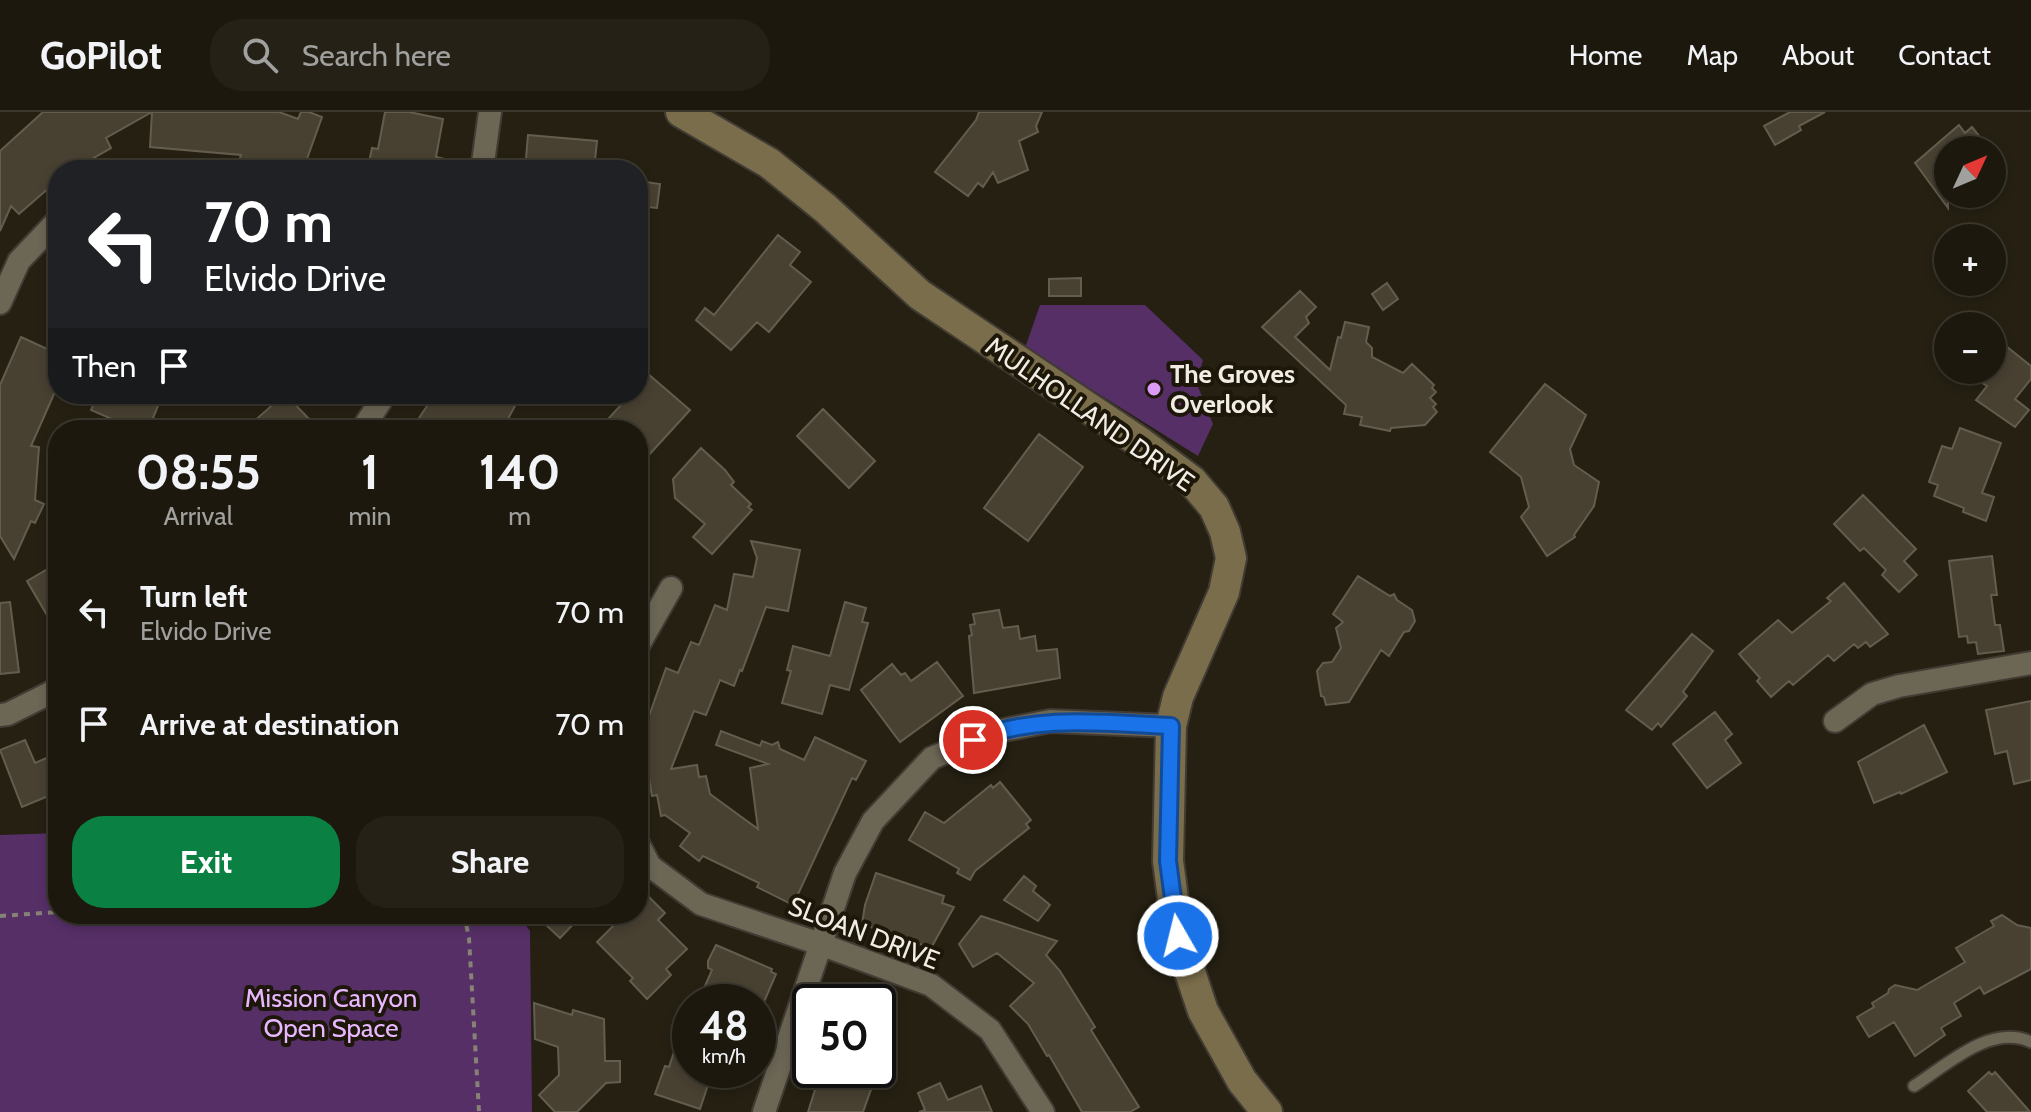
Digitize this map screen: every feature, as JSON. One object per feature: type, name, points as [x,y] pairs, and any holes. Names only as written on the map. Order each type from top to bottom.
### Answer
[{"type":"main road","name":"MULHOLLAND DRIVE","points":[[681,112],[769,163],[825,208],[920,295],[1141,443],[1192,481],[1214,507],[1225,532],[1231,558],[1224,592],[1178,697],[1171,726],[1168,861],[1178,936],[1203,1011],[1242,1081],[1267,1112]]},
{"type":"street","points":[[483,160],[490,112]]},
{"type":"street","points":[[0,303],[19,261],[48,231]]},
{"type":"street","points":[[648,628],[671,588]]},
{"type":"street","points":[[1835,721],[1872,694],[1899,686],[2031,663]]},
{"type":"street","points":[[0,715],[48,694]]},
{"type":"street","points":[[764,1112],[845,873],[873,821],[932,758],[994,732],[1050,721],[1171,726]]},
{"type":"street","name":"SLOAN DRIVE","points":[[648,862],[701,904],[931,985],[990,1030],[1043,1112]]},
{"type":"lane","points":[[1914,1086],[1991,1040],[2011,1036],[2031,1042]]},
{"type":"path","points":[[0,916],[48,913]]},
{"type":"path","points":[[466,924],[474,1003],[479,1112]]},
{"type":"green space","points":[[1040,305],[1145,305],[1203,360],[1197,384],[1213,424],[1198,456],[1025,348]]},
{"type":"green space","name":"Mission Canyon Open Space","points":[[48,833],[48,924],[525,924],[530,931],[532,1112],[0,1112],[0,835]]},
{"type":"building","points":[[43,112],[152,112],[106,138],[111,148],[90,160],[48,160],[48,189],[19,214],[11,206],[0,231],[0,151]]},
{"type":"building","points":[[152,112],[279,112],[298,119],[301,112],[309,112],[322,117],[307,160],[239,160],[241,155],[150,147]]},
{"type":"building","points":[[385,112],[409,112],[443,119],[436,157],[449,160],[369,160],[372,148],[378,149]]},
{"type":"building","points":[[979,112],[1042,112],[1036,126],[1038,132],[1019,141],[1028,170],[998,183],[993,172],[983,187],[978,183],[968,196],[935,172]]},
{"type":"building","points":[[1790,112],[1825,112],[1799,126],[1801,130],[1775,145],[1764,126]]},
{"type":"building","points":[[1959,125],[1965,133],[1972,127],[1979,136],[1946,136]]},
{"type":"building","points":[[528,135],[597,141],[595,160],[526,160]]},
{"type":"building","points":[[1934,147],[1934,189],[1915,163]]},
{"type":"building","points":[[648,182],[660,184],[657,208],[648,207]]},
{"type":"building","points":[[778,235],[800,252],[790,265],[811,282],[769,332],[757,322],[731,350],[696,320],[705,308],[714,315]]},
{"type":"building","points":[[1081,278],[1081,296],[1049,296],[1049,279]]},
{"type":"building","points":[[1387,283],[1398,299],[1383,310],[1372,294]]},
{"type":"building","points":[[1300,291],[1316,307],[1306,317],[1309,323],[1295,337],[1330,370],[1345,322],[1369,327],[1366,342],[1372,348],[1372,357],[1403,373],[1412,364],[1434,385],[1432,388],[1436,392],[1430,398],[1436,404],[1433,407],[1437,412],[1425,425],[1391,428],[1390,431],[1360,425],[1362,417],[1344,414],[1346,405],[1262,327]]},
{"type":"building","points":[[21,337],[48,349],[50,404],[31,446],[39,447],[35,500],[44,504],[35,523],[31,521],[14,559],[0,536],[0,385]]},
{"type":"building","points":[[2006,346],[2031,366],[2031,379],[2015,399],[2029,410],[2015,427],[1976,400],[1987,386],[1984,384],[2006,384]]},
{"type":"building","points":[[648,374],[690,410],[648,456],[648,420],[609,418],[622,404],[648,404]]},
{"type":"building","points":[[1545,384],[1586,415],[1570,449],[1574,465],[1599,482],[1594,506],[1575,537],[1547,556],[1521,517],[1529,507],[1521,477],[1490,452]]},
{"type":"building","points":[[94,404],[159,404],[152,420],[114,420],[91,410]]},
{"type":"building","points":[[274,404],[295,404],[310,420],[255,420]]},
{"type":"building","points":[[428,404],[515,406],[507,420],[418,420]]},
{"type":"building","points":[[823,409],[875,461],[849,488],[797,436]]},
{"type":"building","points":[[1960,428],[2001,443],[1982,493],[1994,497],[1986,521],[1934,496],[1938,485],[1929,482],[1942,446],[1952,449]]},
{"type":"building","points":[[1039,434],[1083,467],[1028,541],[984,508]]},
{"type":"building","points":[[701,448],[725,470],[734,482],[731,485],[751,504],[748,507],[752,510],[712,554],[693,537],[705,524],[675,498],[673,479]]},
{"type":"building","points":[[1863,495],[1916,549],[1904,561],[1917,575],[1899,592],[1882,575],[1886,570],[1864,548],[1860,551],[1834,524]]},
{"type":"building","points":[[751,541],[800,550],[788,611],[766,607],[734,686],[720,680],[706,715],[694,711],[671,769],[697,765],[699,777],[706,776],[710,794],[758,829],[750,768],[768,764],[716,745],[721,731],[760,746],[762,741],[772,745],[778,742],[780,749],[804,760],[815,737],[866,761],[856,780],[852,778],[793,905],[757,887],[759,883],[703,856],[699,861],[680,846],[690,833],[665,815],[661,816],[657,795],[652,796],[648,772],[648,719],[666,668],[678,673],[691,642],[699,645],[715,605],[727,610],[734,574],[753,577],[757,558]]},
{"type":"building","points":[[1992,556],[1997,595],[1991,595],[1995,625],[2000,625],[2004,651],[1978,654],[1976,642],[1968,643],[1967,636],[1959,637],[1949,561]]},
{"type":"building","points":[[48,569],[48,617],[27,581]]},
{"type":"building","points":[[1358,576],[1390,596],[1394,594],[1397,600],[1412,610],[1415,621],[1389,656],[1381,650],[1349,702],[1326,705],[1321,696],[1317,671],[1323,663],[1332,662],[1341,648],[1336,628],[1343,622],[1333,614]]},
{"type":"building","points":[[1844,583],[1888,634],[1870,647],[1866,642],[1858,648],[1854,644],[1834,661],[1828,655],[1793,685],[1789,681],[1771,697],[1757,681],[1760,678],[1739,654],[1778,620],[1792,633],[1831,601],[1827,598]]},
{"type":"building","points":[[10,602],[19,672],[0,674],[0,603]]},
{"type":"building","points":[[845,602],[866,608],[862,622],[868,623],[849,690],[830,685],[822,714],[782,703],[791,671],[787,670],[793,646],[830,656]]},
{"type":"building","points":[[999,610],[1003,628],[1018,626],[1020,639],[1035,636],[1037,651],[1057,649],[1060,678],[974,693],[969,636],[972,635],[970,625],[975,624],[973,614]]},
{"type":"building","points":[[1692,634],[1713,651],[1683,692],[1687,696],[1661,727],[1658,723],[1652,730],[1626,710]]},
{"type":"building","points":[[937,662],[963,696],[900,742],[861,690],[892,664],[911,681]]},
{"type":"building","points":[[2031,701],[2031,780],[2014,784],[2007,751],[1995,754],[1986,710]]},
{"type":"building","points":[[1715,712],[1732,734],[1725,740],[1741,763],[1707,788],[1673,744]]},
{"type":"building","points":[[1924,725],[1947,772],[1874,803],[1858,762]]},
{"type":"building","points":[[25,740],[35,763],[48,757],[48,796],[22,807],[0,750]]},
{"type":"building","points":[[1000,782],[1031,820],[1026,824],[1029,828],[975,871],[970,880],[957,873],[959,869],[909,840],[925,812],[944,823],[991,785],[993,788]]},
{"type":"building","points":[[876,873],[944,896],[942,903],[954,907],[931,948],[862,924]]},
{"type":"building","points":[[1024,876],[1036,886],[1033,891],[1050,905],[1038,921],[1004,900]]},
{"type":"building","points":[[648,896],[665,913],[658,920],[687,949],[666,969],[671,975],[647,999],[630,981],[633,978],[597,942],[615,924],[648,924]]},
{"type":"building","points":[[2002,915],[2017,925],[2031,928],[2031,969],[1984,994],[1980,987],[1954,1003],[1961,1016],[1941,1028],[1945,1035],[1915,1056],[1894,1022],[1869,1037],[1857,1017],[1874,1007],[1872,1003],[1895,985],[1917,990],[1965,962],[1956,948],[1994,926],[1991,921]]},
{"type":"building","points":[[981,916],[1057,941],[1046,955],[1060,971],[1095,1027],[1091,1030],[1139,1107],[1130,1112],[1082,1112],[1028,1024],[1010,1006],[1034,983],[997,953],[973,967],[959,944]]},
{"type":"building","points":[[545,924],[573,924],[560,938]]},
{"type":"building","points":[[716,945],[772,969],[771,972],[776,974],[772,984],[706,984],[712,970],[708,968]]},
{"type":"building","points":[[534,1003],[572,1015],[573,1010],[604,1019],[605,1061],[620,1061],[620,1082],[606,1083],[577,1112],[555,1112],[539,1095],[559,1075],[558,1047],[535,1039]]},
{"type":"building","points":[[672,1058],[672,1088],[707,1088],[700,1109],[655,1094],[665,1066],[669,1067]]},
{"type":"building","points":[[1989,1072],[1992,1075],[1995,1072],[2030,1112],[1987,1112],[1968,1091]]},
{"type":"building","points":[[940,1083],[948,1100],[981,1086],[992,1112],[919,1112],[925,1110],[918,1093]]},
{"type":"building","points":[[816,1088],[872,1088],[863,1112],[808,1112]]},
{"type":"place","name":"The Groves Overlook","points":[[1154,389]]},
{"type":"route","points":[[973,740],[994,732],[1050,721],[1171,726],[1168,861],[1178,936]]}]
